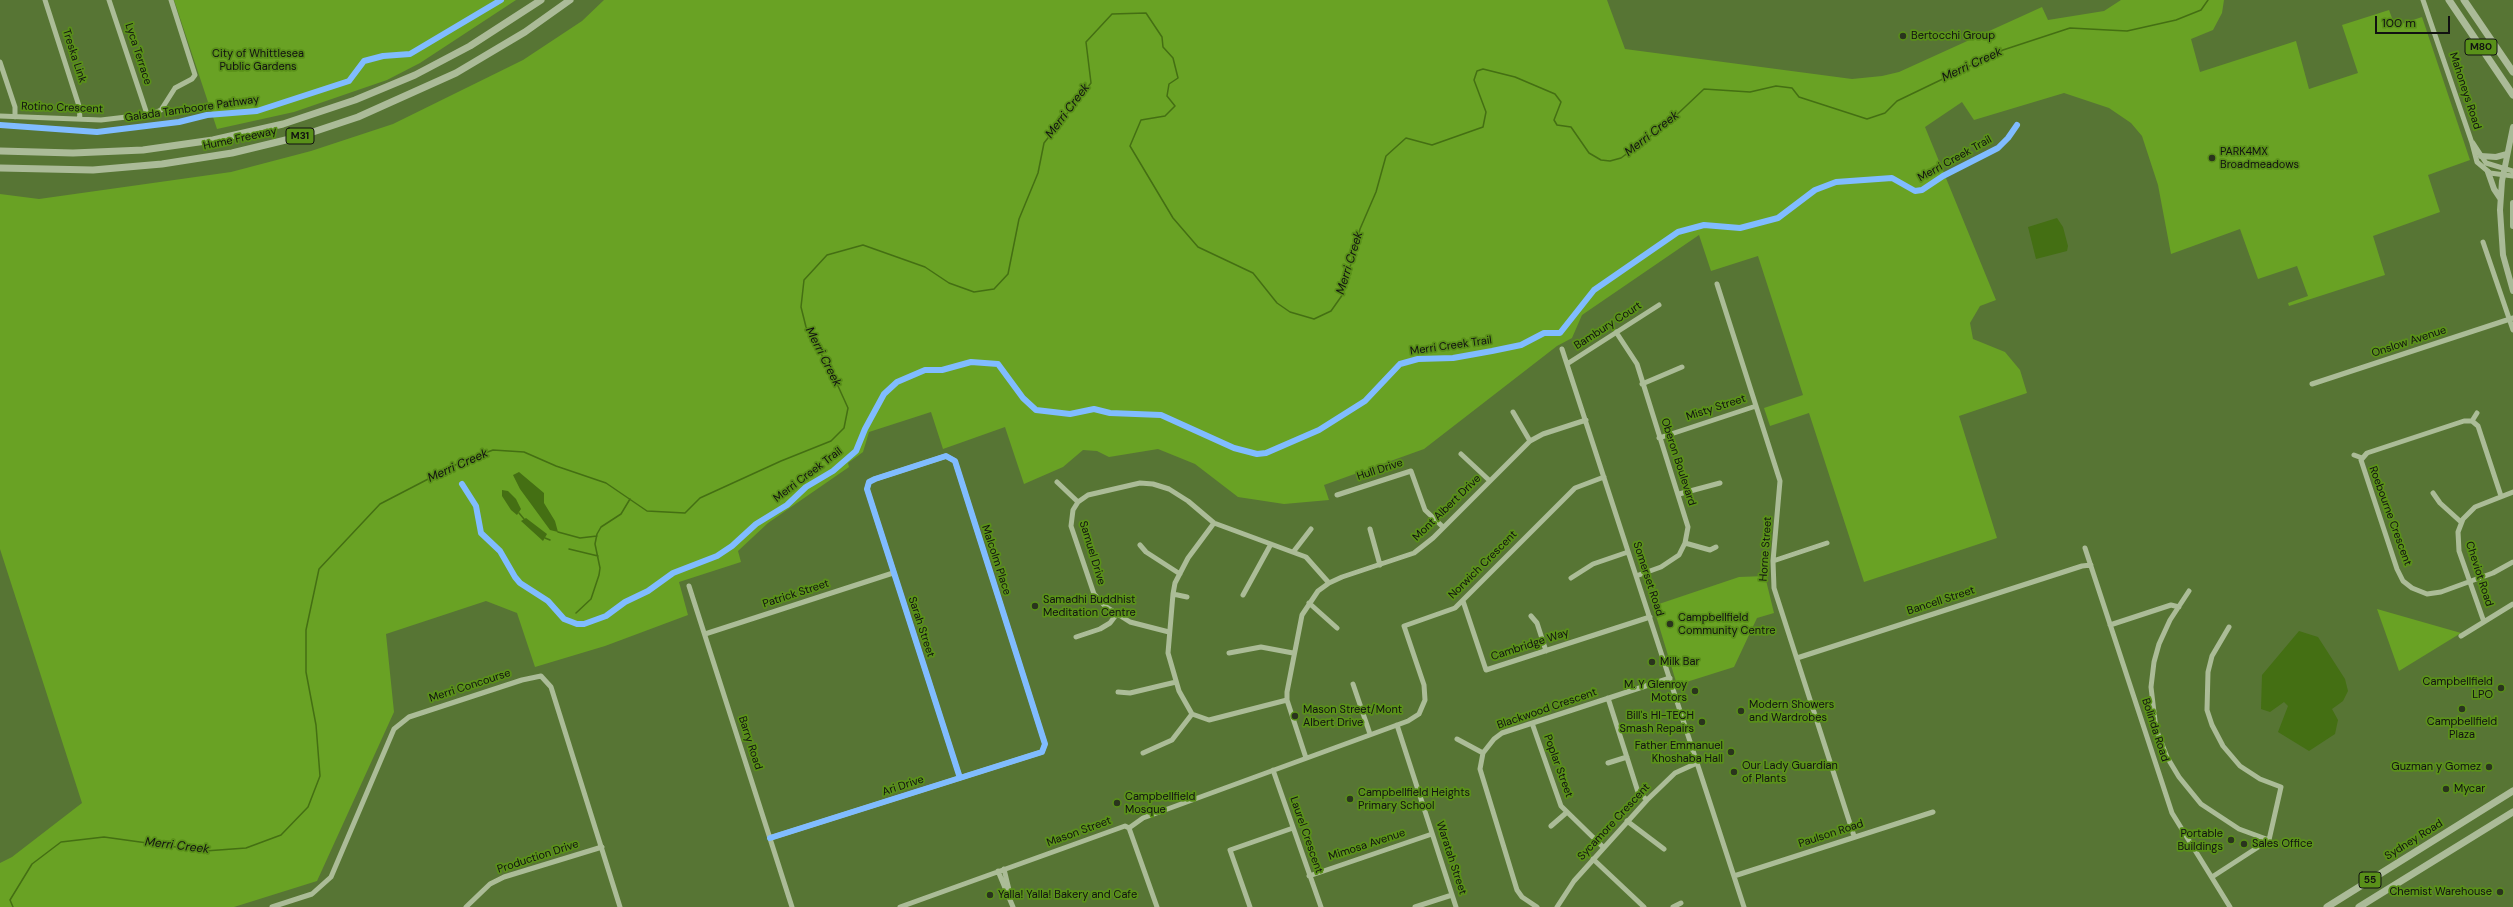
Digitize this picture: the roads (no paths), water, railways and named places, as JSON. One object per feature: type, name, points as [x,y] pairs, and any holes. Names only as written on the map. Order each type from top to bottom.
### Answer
[{"type":"highway","name":"Hume Freeway","points":[[0,151],[73,153],[143,150],[213,140],[283,124],[355,100],[422,71],[497,30],[542,0]]},
{"type":"highway","name":"Hume Freeway","points":[[0,168],[93,170],[162,164],[232,153],[305,135],[392,103],[456,73],[525,32],[570,0]]},
{"type":"highway","name":"M80","points":[[2449,0],[2513,95]]},
{"type":"highway","name":"M80","points":[[2464,0],[2513,72]]},
{"type":"highway","name":"Sydney Road","points":[[2332,906],[2513,791]]},
{"type":"highway","name":"55","points":[[2359,907],[2513,812]]},
{"type":"main road","points":[[2513,128],[2500,198],[2501,242],[2513,291]]},
{"type":"main road","points":[[2481,156],[2496,157],[2507,154]]},
{"type":"main road","points":[[2488,172],[2494,190],[2500,198]]},
{"type":"main road","points":[[2513,203],[2513,226]]},
{"type":"street","name":"Treska Link","points":[[45,0],[79,106],[80,120]]},
{"type":"street","name":"Lyca Terrace","points":[[109,0],[147,114]]},
{"type":"street","name":"Rotino Crescent","points":[[0,116],[108,120],[147,114],[161,110],[175,88],[194,77],[171,0]]},
{"type":"street","name":"Mahoneys Road","points":[[2423,0],[2472,143],[2477,162],[2488,172],[2513,171]]},
{"type":"street","points":[[0,62],[14,103],[15,117]]},
{"type":"street","name":"Mahoneys Road","points":[[2472,143],[2488,164],[2513,176]]},
{"type":"street","points":[[2483,242],[2511,319],[2513,330]]},
{"type":"street","name":"Horne Street","points":[[1717,284],[1780,481],[1773,561],[1774,588],[1854,836]]},
{"type":"street","name":"Bambury Court","points":[[1567,364],[1659,305]]},
{"type":"street","name":"Onslow Avenue","points":[[2312,384],[2511,319]]},
{"type":"street","name":"Oberon Boulevard","points":[[1616,332],[1634,358],[1659,438],[1679,494],[1688,527],[1685,543],[1679,555],[1670,563],[1636,576]]},
{"type":"street","name":"Somerset Road","points":[[1562,349],[1744,907]]},
{"type":"street","points":[[1642,384],[1682,367]]},
{"type":"street","name":"Misty Street","points":[[1659,438],[1756,406]]},
{"type":"street","points":[[1513,412],[1530,441]]},
{"type":"street","points":[[2477,413],[2472,421],[2478,426],[2502,496]]},
{"type":"street","name":"Mont Albert Drive","points":[[1306,758],[1287,700],[1288,682],[1293,653],[1302,615],[1309,603],[1329,583],[1414,553],[1443,527],[1530,441],[1543,434],[1586,420]]},
{"type":"street","name":"Roebourne Crescent","points":[[2472,421],[2464,421],[2367,453],[2362,458],[2360,463],[2397,569],[2404,581],[2412,588],[2427,594],[2440,592],[2493,574],[2513,562]]},
{"type":"street","points":[[1461,454],[1490,481]]},
{"type":"street","name":"Roebourne Crescent","points":[[2354,454],[2362,458]]},
{"type":"street","name":"Malcolm Place","points":[[869,482],[946,456],[954,461],[1045,744],[1042,752]]},
{"type":"street","name":"Hull Drive","points":[[1337,495],[1411,471],[1425,510],[1443,527]]},
{"type":"street","name":"Norwich Crescent","points":[[1397,725],[1419,714],[1425,700],[1424,685],[1404,626],[1455,608],[1575,488],[1604,477]]},
{"type":"street","name":"Sarah Street","points":[[869,482],[867,489],[960,778]]},
{"type":"street","points":[[1057,482],[1078,502],[1088,495],[1098,492],[1140,483],[1153,484],[1176,493],[1214,523],[1294,551],[1306,557],[1329,583]]},
{"type":"street","points":[[1679,494],[1720,483]]},
{"type":"street","points":[[2433,493],[2440,503],[2461,522],[2475,507],[2513,492]]},
{"type":"street","name":"Samuel Drive","points":[[1078,502],[1073,510],[1071,526],[1091,587],[1105,606],[1116,615],[1130,622],[1169,632]]},
{"type":"street","name":"Cheviot Road","points":[[2461,522],[2457,537],[2458,547],[2484,622]]},
{"type":"street","points":[[1214,523],[1188,558],[1180,574],[1173,594],[1168,653],[1176,682],[1184,703],[1192,714],[1209,720],[1287,700]]},
{"type":"street","points":[[1294,551],[1312,529]]},
{"type":"street","points":[[1370,529],[1380,565]]},
{"type":"street","points":[[1685,543],[1710,550],[1716,547]]},
{"type":"street","points":[[1773,561],[1827,543]]},
{"type":"street","points":[[1243,595],[1271,544]]},
{"type":"street","points":[[1140,545],[1146,552],[1180,574]]},
{"type":"street","name":"Bolinda Road","points":[[2085,548],[2172,813],[2230,907]]},
{"type":"street","points":[[1571,578],[1593,564],[1628,552]]},
{"type":"street","name":"Bancell Street","points":[[1797,658],[2082,566],[2091,566]]},
{"type":"street","name":"Patrick Street","points":[[704,634],[893,573]]},
{"type":"street","name":"Barry Road","points":[[689,586],[792,907]]},
{"type":"street","points":[[2189,591],[2162,637],[2154,662],[2151,687],[2156,729],[2167,757],[2179,777],[2201,804],[2239,829],[2269,840]]},
{"type":"street","points":[[1173,594],[1187,597]]},
{"type":"street","name":"Cambridge Way","points":[[1462,601],[1486,670],[1650,617]]},
{"type":"street","points":[[1309,603],[1338,628]]},
{"type":"street","points":[[2461,636],[2513,604]]},
{"type":"street","points":[[2110,625],[2171,605],[2179,607]]},
{"type":"street","points":[[1076,637],[1100,629],[1110,623],[1116,615]]},
{"type":"street","points":[[1531,616],[1537,623],[1546,651]]},
{"type":"street","points":[[2212,877],[2269,840],[2281,787],[2260,779],[2240,766],[2223,746],[2212,725],[2208,710],[2208,672],[2212,656],[2229,627]]},
{"type":"street","points":[[1229,653],[1261,647],[1293,653]]},
{"type":"street","name":"Merri Concourse","points":[[272,907],[314,893],[333,874],[394,729],[409,717],[522,680],[541,676],[551,687],[620,907]]},
{"type":"street","name":"Blackwood Crescent","points":[[1483,753],[1494,739],[1502,733],[1670,678]]},
{"type":"street","points":[[1118,692],[1130,693],[1176,682]]},
{"type":"street","points":[[1353,684],[1370,734]]},
{"type":"street","points":[[1608,698],[1638,792],[1646,800]]},
{"type":"street","points":[[1144,753],[1172,740],[1192,714]]},
{"type":"street","name":"Poplar Street","points":[[1532,723],[1556,797],[1566,813],[1603,847]]},
{"type":"street","name":"Mason Street","points":[[900,907],[1124,826],[1129,828],[1142,818],[1397,725]]},
{"type":"street","name":"Waratah Street","points":[[1397,725],[1456,907]]},
{"type":"street","points":[[1457,739],[1483,753],[1480,770],[1517,890],[1522,897],[1537,907]]},
{"type":"street","name":"Ari Drive","points":[[770,838],[1042,752]]},
{"type":"street","points":[[1608,763],[1627,757]]},
{"type":"street","name":"Sycamore Crescent","points":[[1558,905],[1574,881],[1592,859],[1646,800],[1675,773],[1697,763]]},
{"type":"street","name":"Laurel Crescent","points":[[1273,770],[1321,907]]},
{"type":"street","name":"Paulson Road","points":[[1734,876],[1854,836],[1933,812]]},
{"type":"street","points":[[1551,826],[1566,813]]},
{"type":"street","points":[[1627,820],[1664,849]]},
{"type":"street","points":[[1129,828],[1156,907]]},
{"type":"street","points":[[1250,907],[1230,850],[1293,828]]},
{"type":"street","name":"Mimosa Avenue","points":[[1309,876],[1432,834]]},
{"type":"street","name":"Production Drive","points":[[466,907],[490,884],[504,877],[602,847]]},
{"type":"street","points":[[1592,859],[1644,907]]},
{"type":"street","points":[[1004,869],[1011,901]]},
{"type":"street","points":[[998,871],[1013,907]]},
{"type":"street","points":[[1416,907],[1452,895]]},
{"type":"street","points":[[295,900],[297,907]]},
{"type":"street","points":[[1673,907],[1681,903]]},
{"type":"street","points":[[1558,905],[1565,907]]},
{"type":"waterway","name":"Merri Creek","points":[[13,907],[10,900],[32,864],[61,842],[104,837],[205,851],[246,848],[281,835],[308,807],[320,776],[316,725],[306,672],[306,630],[319,569],[380,504],[461,462],[493,450],[524,452],[556,466],[606,483],[647,511],[685,513],[700,498],[781,461],[831,441],[844,428],[848,408],[833,375],[806,327],[801,307],[804,280],[827,255],[863,245],[925,267],[949,283],[974,292],[994,289],[1008,274],[1019,219],[1038,173],[1044,143],[1091,83],[1086,42],[1112,14],[1146,13],[1162,37],[1163,47],[1173,58],[1178,78],[1169,84],[1167,96],[1175,106],[1165,116],[1141,120],[1130,146],[1173,218],[1198,247],[1253,273],[1277,303],[1290,312],[1314,319],[1331,311],[1343,294],[1360,229],[1376,192],[1386,156],[1406,138],[1432,145],[1483,127],[1486,112],[1474,80],[1477,71],[1483,69],[1515,77],[1555,94],[1561,102],[1554,120],[1557,125],[1571,127],[1589,153],[1601,160],[1610,161],[1621,158],[1668,123],[1704,89],[1750,92],[1776,86],[1792,88],[1799,97],[1867,119],[1885,113],[1897,101],[2003,50],[2070,28],[2127,31],[2176,20],[2201,10],[2208,0]]},
{"type":"waterway","points":[[576,613],[591,599],[599,575],[600,568],[595,544],[597,534],[601,527],[621,514],[630,499]]},
{"type":"waterway","points":[[519,513],[524,519]]},
{"type":"waterway","points":[[558,532],[580,538],[597,536]]},
{"type":"waterway","points":[[545,538],[550,540]]},
{"type":"waterway","points":[[569,549],[598,556]]},
{"type":"place","name":"Bertocchi Group","points":[[1903,36]]},
{"type":"place","name":"PARK4MX Broadmeadows","points":[[2212,158]]},
{"type":"place","name":"Samadhi Buddhist Meditation Centre","points":[[1035,606]]},
{"type":"place","name":"Campbellfield Community Centre","points":[[1670,624]]},
{"type":"place","name":"Milk Bar","points":[[1652,662]]},
{"type":"place","name":"Campbellfield LPO","points":[[2501,688]]},
{"type":"place","name":"M. Y Glenroy Motors","points":[[1695,691]]},
{"type":"place","name":"Campbellfield Plaza","points":[[2462,709]]},
{"type":"place","name":"Modern Showers and Wardrobes","points":[[1741,711]]},
{"type":"place","name":"Mason Street/Mont Albert Drive","points":[[1295,716]]},
{"type":"place","name":"Bill's HI-TECH Smash Repairs","points":[[1702,722]]},
{"type":"place","name":"Father Emmanuel Khoshaba Hall","points":[[1731,752]]},
{"type":"place","name":"Guzman y Gomez","points":[[2489,767]]},
{"type":"place","name":"Our Lady Guardian of Plants","points":[[1734,772]]},
{"type":"place","name":"Mycar","points":[[2446,789]]},
{"type":"place","name":"Campbellfield Heights Primary School","points":[[1350,799]]},
{"type":"place","name":"Campbellfield Mosque","points":[[1117,803]]},
{"type":"place","name":"Portable Buildings","points":[[2231,840]]},
{"type":"place","name":"Sales Office","points":[[2244,844]]},
{"type":"place","name":"Chemist Warehouse","points":[[2500,892]]},
{"type":"place","name":"Yalla! Yalla! Bakery and Cafe","points":[[990,895]]},
{"type":"park label","name":"City of Whittlesea Public Gardens","points":[[258,60]]}]
